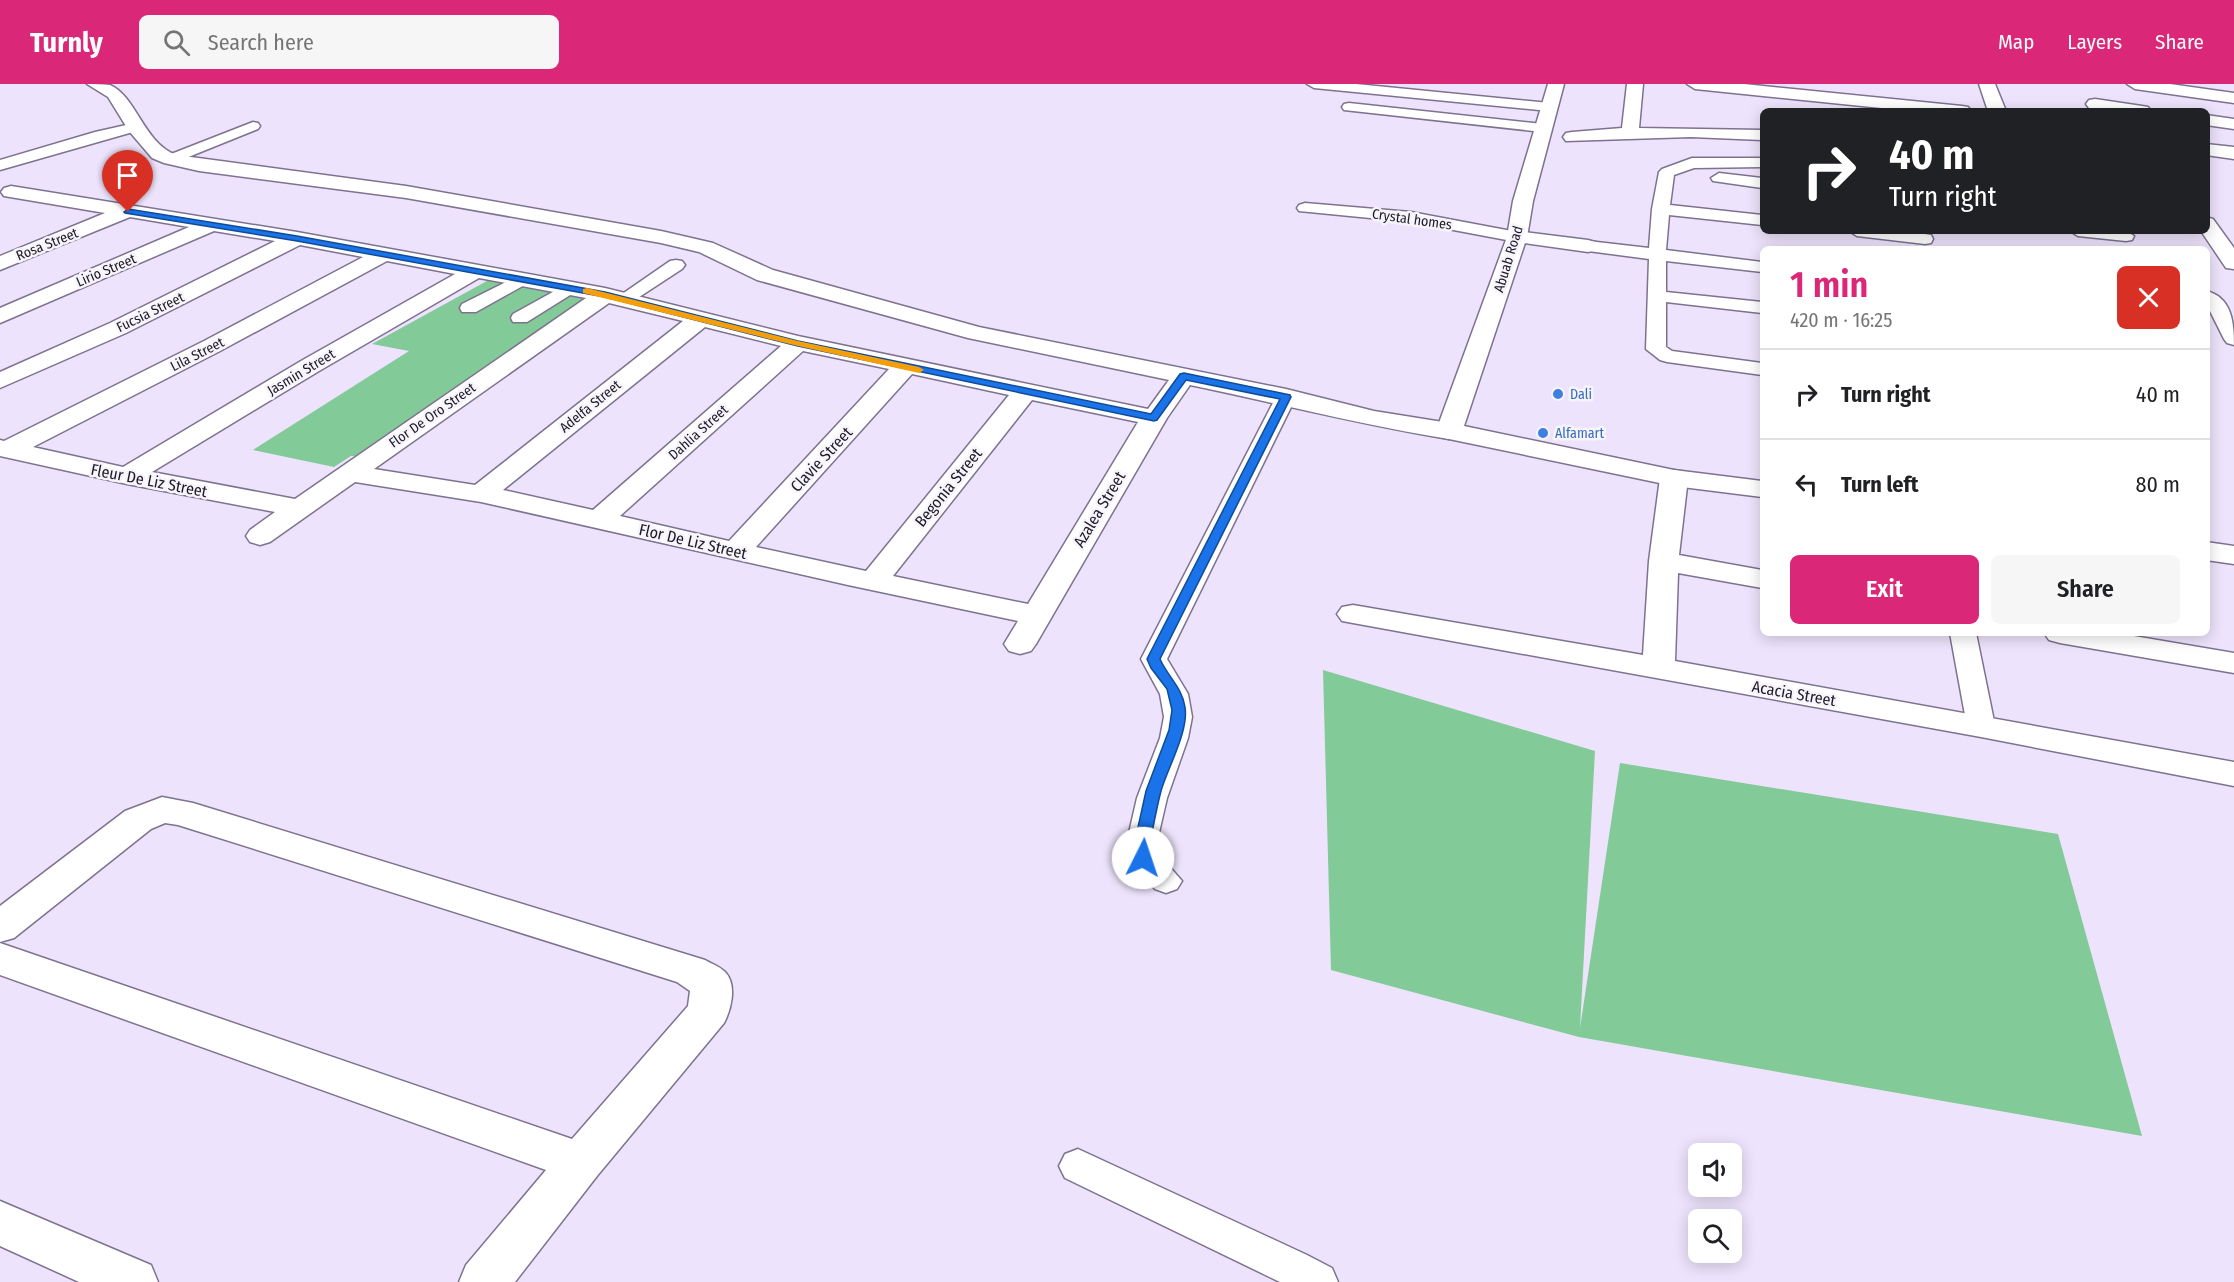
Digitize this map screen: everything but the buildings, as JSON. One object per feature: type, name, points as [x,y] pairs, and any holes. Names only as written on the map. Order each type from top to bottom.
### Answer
[{"type":"street","points":[[94,84],[114,94],[135,127],[159,154],[171,159],[199,165],[406,192],[661,237],[706,247],[765,275],[976,333],[1286,397],[1374,419],[1449,430],[1674,478],[1760,489]]},
{"type":"street","name":"Abuab Road","points":[[1449,430],[1517,237],[1523,201],[1556,84]]},
{"type":"street","points":[[1630,132],[1635,84]]},
{"type":"street","points":[[1695,84],[1720,86],[1805,103],[1893,98],[1946,108]]},
{"type":"street","points":[[1987,84],[1996,108]]},
{"type":"street","points":[[2135,84],[2234,98]]},
{"type":"street","points":[[1720,86],[1720,120]]},
{"type":"street","points":[[2094,103],[2124,108]]},
{"type":"street","points":[[1572,137],[1720,120],[1760,134]]},
{"type":"street","points":[[2210,121],[2234,124]]},
{"type":"street","points":[[2220,151],[2234,172]]},
{"type":"street","points":[[11,192],[297,238],[615,297],[798,344],[1024,393],[1154,418]]},
{"type":"street","points":[[9,213],[46,199]]},
{"type":"street","name":"Rosa Street","points":[[0,264],[128,212]]},
{"type":"street","points":[[2213,216],[2234,263]]},
{"type":"street","name":"Lirio Street","points":[[0,316],[212,224]]},
{"type":"street","points":[[1517,237],[1588,246]]},
{"type":"street","name":"Fucsia Street","points":[[0,381],[118,328],[297,238]]},
{"type":"street","name":"Lila Street","points":[[4,449],[212,346],[384,254]]},
{"type":"street","name":"Jasmin Street","points":[[127,476],[476,271]]},
{"type":"street","name":"Flor De Oro Street","points":[[260,536],[349,473],[615,297]]},
{"type":"street","name":"Adelfa Street","points":[[481,494],[700,318]]},
{"type":"street","name":"Dahlia Street","points":[[599,520],[798,344]]},
{"type":"street","name":"Clavie Street","points":[[736,551],[905,367]]},
{"type":"street","name":"Azalea Street","points":[[1020,644],[1154,418],[1184,376]]},
{"type":"street","name":"Begonia Street","points":[[873,581],[1024,393]]},
{"type":"street","name":"Fleur De Liz Street","points":[[4,449],[127,476],[298,508]]},
{"type":"street","name":"Flor De Liz Street","points":[[349,473],[481,494],[1036,615]]},
{"type":"street","points":[[1658,669],[1664,561],[1674,478]]},
{"type":"street","points":[[2210,552],[2234,555]]},
{"type":"street","points":[[1664,561],[1760,579]]},
{"type":"street","name":"Acacia Street","points":[[1353,614],[1981,726],[2234,774]]},
{"type":"street","points":[[2077,636],[2234,663]]},
{"type":"street","points":[[0,927],[138,820],[162,810],[180,812],[691,971],[711,984],[709,1011],[581,1162],[484,1282]]},
{"type":"street","points":[[0,959],[581,1162]]},
{"type":"street","points":[[0,1223],[133,1282]]},
{"type":"lane","points":[[1314,84],[1549,107]]},
{"type":"lane","points":[[1349,107],[1543,128]]},
{"type":"lane","points":[[171,159],[253,126]]},
{"type":"lane","points":[[0,165],[135,127]]},
{"type":"lane","points":[[1667,172],[1692,163],[1760,163]]},
{"type":"lane","points":[[1667,172],[1760,183]]},
{"type":"lane","points":[[1667,172],[1660,208],[1656,254],[1656,349],[1660,353],[1760,369]]},
{"type":"lane","name":"Crystal homes","points":[[1305,208],[1411,217],[1517,237]]},
{"type":"lane","points":[[1660,208],[1760,220]]},
{"type":"lane","points":[[1880,234],[1925,240]]},
{"type":"lane","points":[[2107,234],[2126,236]]},
{"type":"lane","points":[[1588,246],[1760,267]]},
{"type":"lane","points":[[615,297],[676,265]]},
{"type":"lane","points":[[469,308],[522,279]]},
{"type":"lane","points":[[520,318],[569,288]]},
{"type":"lane","points":[[1657,296],[1760,309]]},
{"type":"lane","points":[[2210,298],[2214,300],[2234,339]]},
{"type":"lane","points":[[1166,881],[1143,858],[1140,850],[1154,791],[1176,730],[1179,710],[1174,688],[1157,668],[1154,659],[1286,397]]},
{"type":"lane","points":[[1964,636],[1981,726]]},
{"type":"lane","points":[[1078,1166],[1318,1282]]},
{"type":"green space","points":[[496,276],[588,298],[355,456],[351,456],[334,467],[253,450],[409,351],[372,344]]},
{"type":"green space","points":[[1323,670],[1595,751],[1580,1028],[1620,763],[2058,834],[2142,1136],[1579,1037],[1331,970]]},
{"type":"slow traffic","points":[[587,291],[798,344],[919,370]]},
{"type":"place","name":"Dali","points":[[1558,394]]},
{"type":"place","name":"Alfamart","points":[[1543,433]]},
{"type":"route","points":[[128,212],[297,238],[605,295],[798,344],[1024,393],[1154,418],[1184,376],[1286,397],[1156,651],[1154,659],[1157,668],[1174,688],[1179,710],[1176,730],[1154,791],[1140,850],[1143,858]]}]
